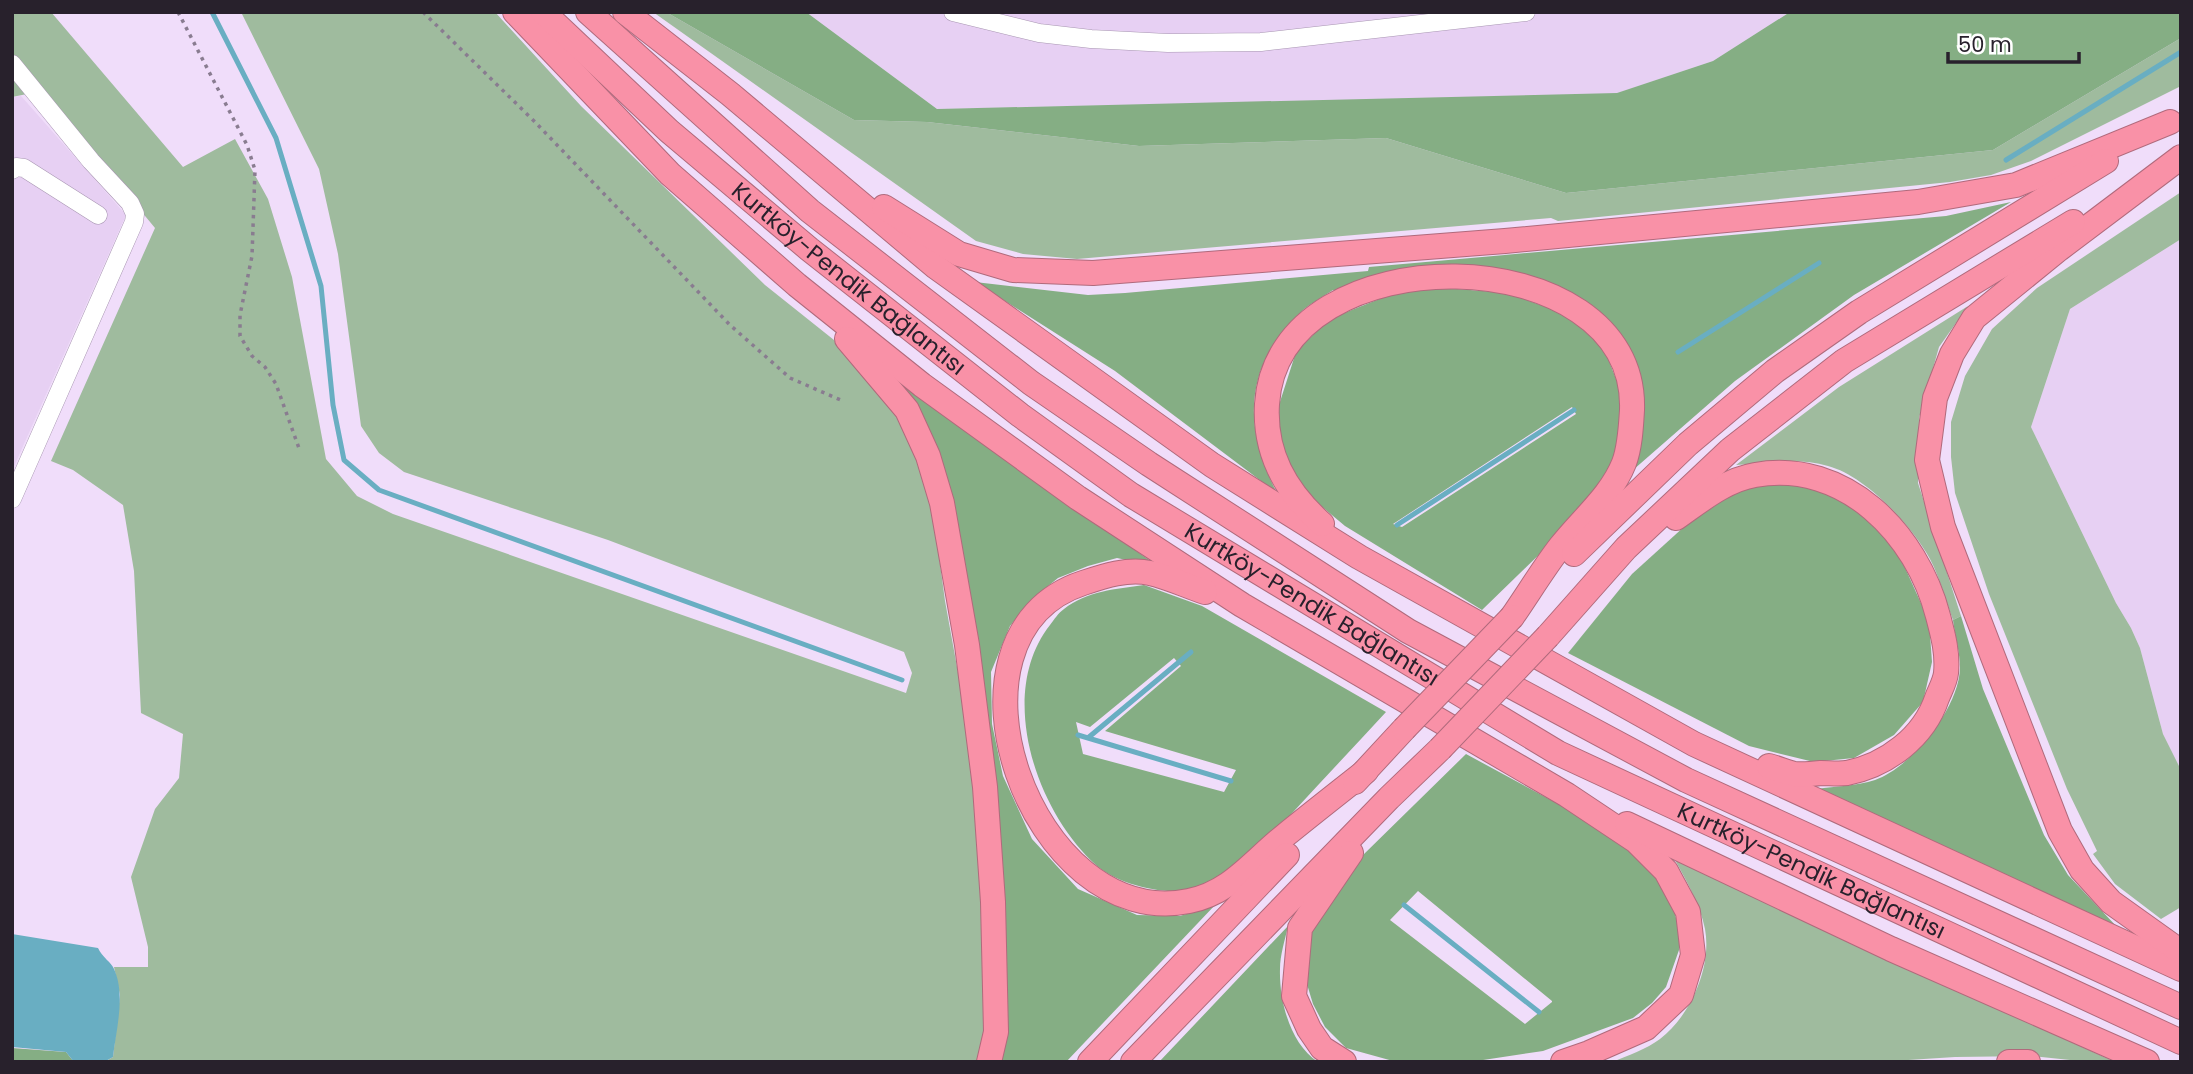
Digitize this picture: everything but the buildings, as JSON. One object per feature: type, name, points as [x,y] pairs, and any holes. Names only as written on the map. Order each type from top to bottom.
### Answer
[{"type":"highway","points":[[515,12],[670,174],[797,285],[922,385],[1078,498],[1242,606],[1567,795],[1636,841],[1666,871],[1688,912],[1693,955],[1681,995],[1646,1028],[1563,1062]]},
{"type":"highway","name":"Kurtköy-Pendik Bağlantısı","points":[[543,12],[669,131],[808,249],[1020,415],[1131,495],[1558,753],[2181,1042]]},
{"type":"highway","name":"Kurtköy-Pendik Bağlantısı","points":[[588,12],[810,211],[1020,375],[1149,464],[1408,631],[1686,780],[2181,1007]]},
{"type":"highway","points":[[625,12],[730,94],[936,267],[1212,465],[1359,557],[1694,744],[2181,969]]},
{"type":"highway","points":[[806,159],[959,254],[1013,270],[1093,273],[1505,241],[1918,202],[2017,185],[2175,119]]},
{"type":"highway","points":[[1090,1062],[1512,617],[1606,521],[1688,444],[1775,371],[1859,312],[2175,119]]},
{"type":"highway","points":[[1133,1062],[1440,749],[1548,636],[1626,548],[1730,450],[1844,361],[2181,156]]},
{"type":"highway","points":[[2181,156],[1974,318],[1952,354],[1935,398],[1927,460],[1942,527],[2060,831],[2082,870],[2111,902],[2181,952]]},
{"type":"highway","points":[[1359,557],[1306,510],[1272,455],[1265,428],[1267,397],[1276,366],[1297,333],[1319,314],[1347,296],[1378,286],[1427,276],[1469,276],[1506,282],[1542,293],[1571,307],[1595,324],[1614,347],[1627,372],[1632,399],[1632,426],[1625,461],[1610,490],[1561,546],[1512,617]]},
{"type":"highway","points":[[797,285],[907,410],[928,456],[943,503],[967,646],[985,787],[993,902],[996,1032],[989,1062]]},
{"type":"highway","points":[[1626,548],[1671,522],[1716,490],[1753,475],[1800,473],[1823,479],[1853,494],[1878,513],[1910,550],[1933,596],[1945,644],[1946,675],[1933,710],[1913,739],[1879,762],[1846,773],[1795,774],[1694,744]]},
{"type":"highway","points":[[1242,606],[1149,572],[1130,572],[1106,575],[1066,589],[1042,607],[1024,627],[1005,684],[1007,720],[1012,753],[1022,785],[1049,838],[1067,858],[1112,892],[1164,904],[1190,901],[1221,890],[1245,873],[1280,839],[1366,771]]},
{"type":"highway","points":[[1567,795],[1891,949],[2147,1062]]},
{"type":"highway","points":[[1344,1062],[1322,1048],[1309,1029],[1294,996],[1300,928],[1389,798]]},
{"type":"highway","points":[[2009,1062],[2028,1062]]},
{"type":"lane","points":[[953,12],[1039,33],[1168,43],[1261,42],[1526,12]]},
{"type":"lane","points":[[12,64],[130,203],[135,214],[124,246],[12,499]]},
{"type":"lane","points":[[12,170],[16,167],[24,168],[98,215]]},
{"type":"path","points":[[178,12],[247,145],[255,170],[252,256],[240,315],[240,336],[252,356],[265,366],[276,384],[300,451]]},
{"type":"path","points":[[423,12],[534,121],[730,325],[790,378],[843,401]]},
{"type":"shaded area","points":[[806,12],[1790,12],[1713,61],[1612,95],[937,109]]},
{"type":"shaded area","points":[[21,96],[126,215],[12,471],[12,97]]},
{"type":"shaded area","points":[[2181,239],[2181,770],[2163,734],[2140,648],[2031,427],[2070,309]]},
{"type":"green space","points":[[12,12],[51,12],[183,167],[235,139],[268,199],[292,277],[326,459],[357,496],[393,514],[906,693],[912,673],[904,652],[608,540],[404,472],[379,453],[361,426],[338,254],[319,169],[241,12],[495,12],[581,106],[765,285],[834,340],[890,405],[917,454],[933,511],[975,799],[984,962],[984,1026],[979,1062],[104,1062],[113,1057],[120,995],[114,967],[148,967],[148,947],[131,877],[155,809],[179,778],[183,734],[141,713],[134,571],[123,505],[73,470],[51,461],[155,228],[42,91],[12,97]]},
{"type":"green space","points":[[653,12],[666,12],[854,120],[927,122],[1139,146],[1386,138],[1566,193],[1993,150],[2181,38],[2181,86],[2031,161],[1991,175],[1950,182],[1558,221],[1551,218],[1077,259],[1023,254],[976,241]]},
{"type":"green space","points":[[666,12],[806,12],[937,109],[1617,93],[1713,61],[1790,12],[2181,12],[2181,38],[1993,150],[1566,193],[1386,138],[1139,146],[927,122],[854,120]]},
{"type":"green space","points":[[2181,192],[2181,239],[2070,309],[2031,427],[2140,648],[2163,734],[2181,770],[2181,907],[2161,919],[2115,884],[2093,854],[2097,851],[2067,789],[1989,594],[1955,493],[1951,422],[1965,376],[1992,329],[2037,288]]},
{"type":"green space","points":[[2011,202],[1854,295],[1735,381],[1633,470],[1645,405],[1638,372],[1621,339],[1605,319],[1584,302],[1546,285],[1338,293],[1333,290],[1306,308],[1283,332],[1269,353],[1259,375],[1255,397],[1254,420],[1258,444],[1277,493],[1115,371],[975,282],[1088,295],[1125,293],[1368,271],[1369,267],[1946,216]]},
{"type":"green space","points":[[1432,287],[1508,293],[1565,314],[1604,348],[1625,402],[1617,457],[1602,483],[1552,542],[1482,610],[1345,526],[1302,490],[1289,466],[1281,441],[1278,408],[1296,352],[1329,319],[1387,296]],"holes":[[[1572,407],[1576,414],[1402,527],[1393,524]]]},
{"type":"green space","points":[[1968,306],[1939,347],[1919,418],[1918,483],[1961,616],[1953,620],[1937,574],[1922,546],[1887,504],[1857,480],[1817,463],[1782,461],[1736,465],[1839,387]]},
{"type":"green space","points":[[896,374],[966,431],[1159,567],[1117,558],[1058,578],[1032,599],[1010,626],[991,672],[992,724],[1003,776],[1032,839],[1078,889],[1137,915],[1180,916],[1216,904],[1066,1062],[1000,1062],[1004,1027],[938,450]]},
{"type":"green space","points":[[1777,481],[1826,489],[1875,524],[1902,561],[1929,621],[1932,662],[1923,702],[1894,735],[1854,758],[1814,762],[1749,746],[1568,653],[1632,574],[1686,525],[1737,491]]},
{"type":"green space","points":[[1144,585],[1202,606],[1386,712],[1252,856],[1221,877],[1180,891],[1141,887],[1116,878],[1096,865],[1075,842],[1056,814],[1041,784],[1030,751],[1025,717],[1026,684],[1034,653],[1050,625],[1062,611],[1082,598]],"holes":[[[1174,658],[1181,666],[1105,731],[1236,770],[1224,792],[1083,754],[1076,722],[1090,727]]]},
{"type":"green space","points":[[1961,616],[1983,689],[2044,835],[2068,875],[2117,927],[1817,789],[1875,780],[1904,763],[1931,734],[1952,701],[1958,684],[1960,662],[1953,620]]},
{"type":"green space","points":[[1466,754],[1575,813],[1628,849],[1656,874],[1674,910],[1679,930],[1679,950],[1666,987],[1633,1018],[1543,1051],[1470,1062],[1393,1061],[1346,1048],[1325,1027],[1313,1004],[1306,981],[1308,931],[1362,856]],"holes":[[[1418,891],[1552,1001],[1525,1024],[1390,920]]]},
{"type":"green space","points":[[1675,860],[2115,1062],[2031,1056],[1877,1062],[1612,1062],[1649,1046],[1671,1029],[1690,1004],[1702,974],[1706,944],[1703,920]]},
{"type":"green space","points":[[1288,926],[1280,964],[1284,1007],[1293,1033],[1308,1054],[1318,1062],[1159,1062]]},
{"type":"green space","points":[[12,1048],[66,1052],[74,1062],[12,1062]]},
{"type":"water","points":[[12,934],[98,948],[113,967],[118,979],[119,1013],[113,1057],[104,1062],[74,1062],[66,1052],[12,1047]]},
{"type":"waterway","points":[[212,12],[276,138],[321,286],[333,405],[344,460],[379,490],[902,680]]},
{"type":"waterway","points":[[2006,160],[2181,52]]},
{"type":"waterway","points":[[1678,352],[1819,263]]},
{"type":"waterway","points":[[1397,525],[1574,410]]},
{"type":"waterway","points":[[1089,737],[1191,652]]},
{"type":"waterway","points":[[1078,735],[1231,781]]},
{"type":"waterway","points":[[1404,905],[1539,1012]]}]
